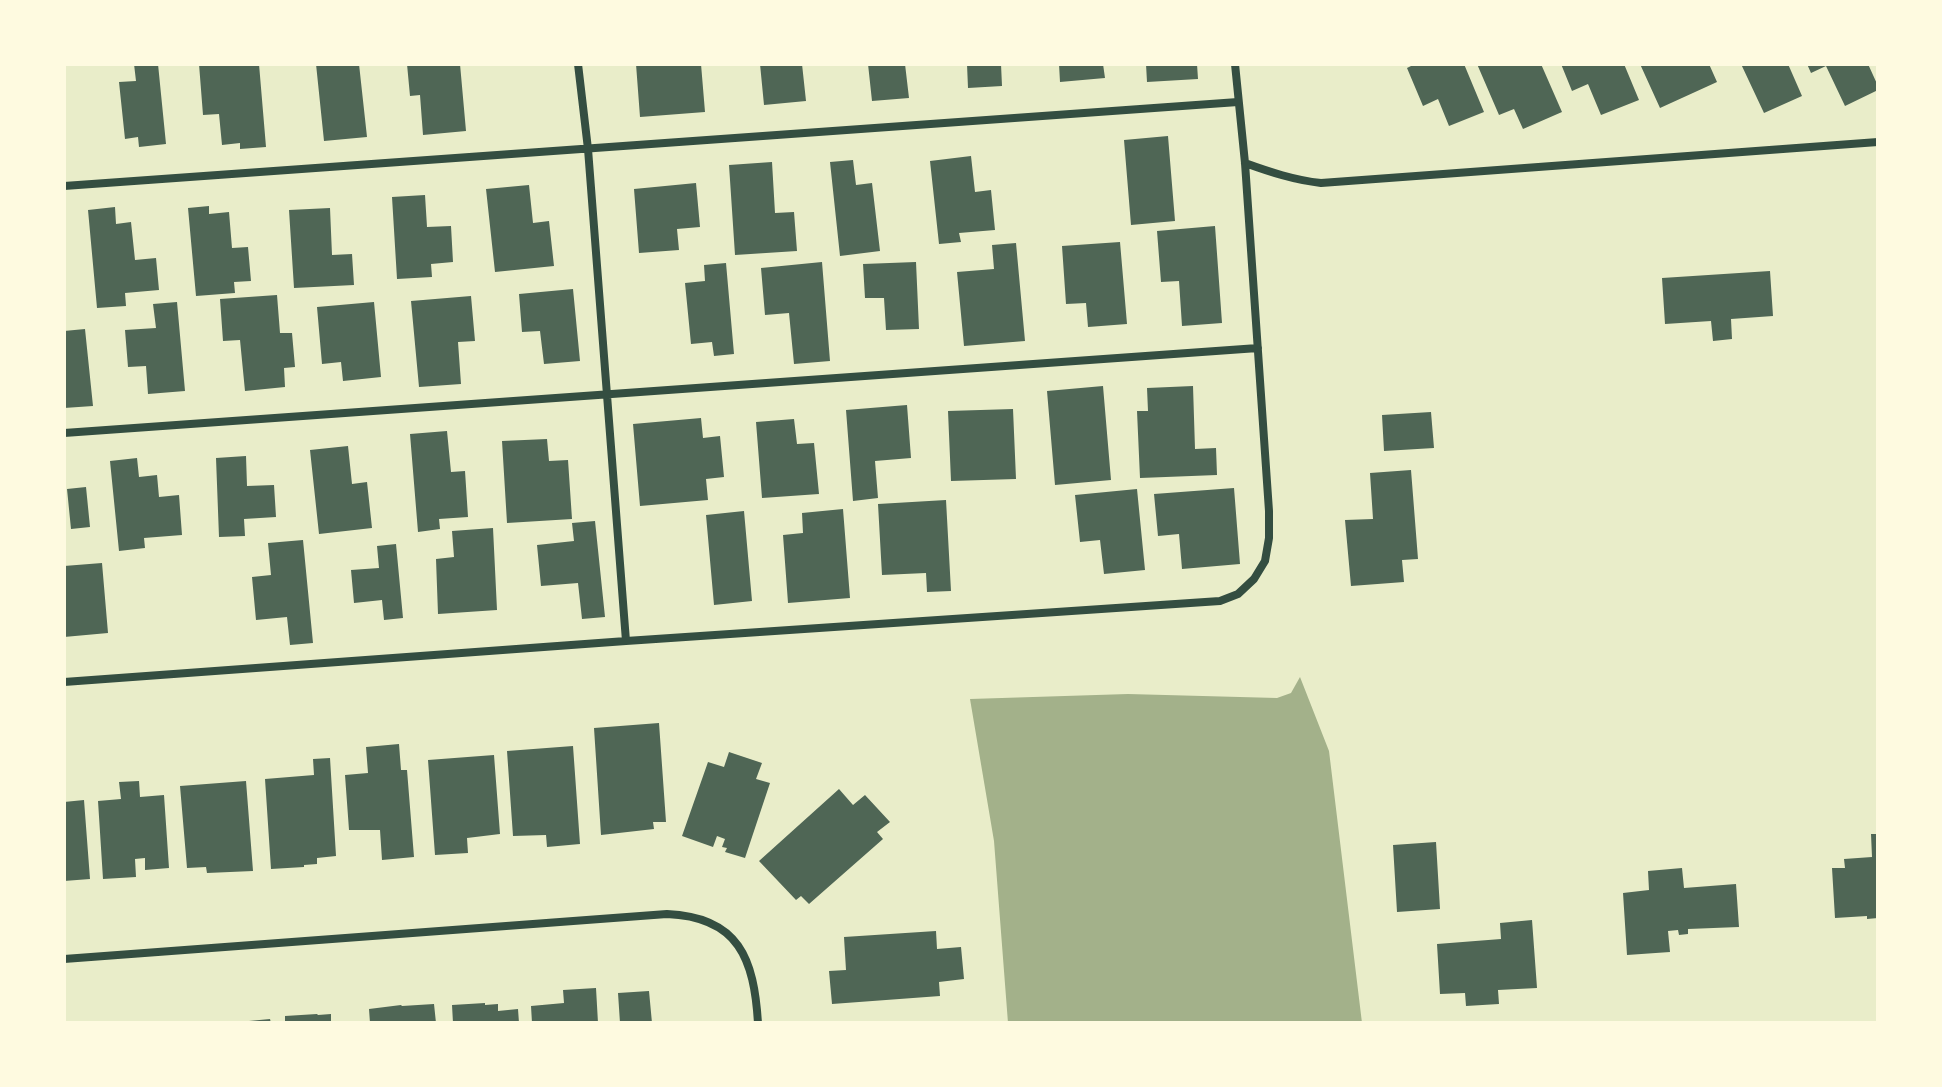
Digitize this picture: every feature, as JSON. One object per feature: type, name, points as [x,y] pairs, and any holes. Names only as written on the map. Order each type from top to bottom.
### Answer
[{"type":"street","points":[[578,64],[588,149],[626,641]]},
{"type":"street","points":[[64,682],[1220,601],[1238,594],[1254,579],[1265,561],[1269,511],[1245,163],[1235,64]]},
{"type":"street","points":[[64,186],[1238,102]]},
{"type":"street","points":[[1245,163],[1300,181],[1321,183],[1878,142]]},
{"type":"street","points":[[64,433],[1258,348]]},
{"type":"street","points":[[64,959],[682,915],[709,922],[723,929],[735,941],[752,973],[758,1023]]},
{"type":"shaded area","points":[[1300,677],[1329,751],[1362,1023],[1008,1023],[994,841],[970,699],[1128,694],[1277,698],[1291,693]]},
{"type":"building","points":[[134,64],[158,64],[166,144],[139,147],[138,137],[125,139],[119,82],[136,81]]},
{"type":"building","points":[[199,64],[259,64],[266,147],[240,149],[240,143],[222,145],[219,114],[203,115]]},
{"type":"building","points":[[316,64],[359,64],[367,137],[324,141]]},
{"type":"building","points":[[407,64],[460,64],[466,131],[423,135],[420,95],[410,96]]},
{"type":"building","points":[[636,64],[701,64],[705,112],[640,117]]},
{"type":"building","points":[[760,64],[802,64],[806,101],[764,105]]},
{"type":"building","points":[[868,64],[905,64],[909,98],[872,101]]},
{"type":"building","points":[[967,64],[1001,64],[1002,86],[968,88]]},
{"type":"building","points":[[1059,64],[1103,64],[1105,78],[1060,82]]},
{"type":"building","points":[[1146,64],[1197,64],[1198,79],[1147,82]]},
{"type":"building","points":[[1415,64],[1464,64],[1484,112],[1449,126],[1438,99],[1423,106],[1407,68]]},
{"type":"building","points":[[1477,64],[1541,64],[1562,112],[1523,129],[1514,109],[1499,115]]},
{"type":"building","points":[[1561,64],[1624,64],[1639,100],[1601,115],[1588,84],[1572,91]]},
{"type":"building","points":[[1640,64],[1709,64],[1717,82],[1660,108]]},
{"type":"building","points":[[1741,64],[1788,64],[1802,96],[1764,113]]},
{"type":"building","points":[[1807,64],[1868,64],[1878,90],[1845,106],[1826,66],[1811,73]]},
{"type":"building","points":[[1168,136],[1175,221],[1131,225],[1124,140]]},
{"type":"building","points":[[971,156],[975,192],[991,190],[995,230],[959,233],[961,242],[939,244],[930,161]]},
{"type":"building","points":[[853,160],[856,185],[872,183],[880,251],[840,256],[830,162]]},
{"type":"building","points":[[772,162],[775,213],[794,212],[797,251],[735,255],[729,165]]},
{"type":"building","points":[[696,183],[700,227],[677,229],[679,250],[639,253],[634,189]]},
{"type":"building","points":[[529,185],[533,223],[549,221],[554,266],[495,272],[486,189]]},
{"type":"building","points":[[425,195],[427,227],[451,226],[453,262],[431,264],[432,277],[397,279],[392,197]]},
{"type":"building","points":[[209,206],[209,214],[229,212],[232,248],[248,247],[251,281],[234,282],[235,293],[196,296],[188,208]]},
{"type":"building","points":[[115,207],[116,224],[131,222],[135,260],[156,258],[159,290],[125,293],[126,306],[97,308],[88,210]]},
{"type":"building","points":[[330,208],[332,255],[352,254],[354,285],[294,288],[289,210]]},
{"type":"building","points":[[1215,226],[1222,323],[1182,326],[1179,281],[1161,282],[1157,231]]},
{"type":"building","points":[[1120,242],[1127,324],[1088,327],[1086,303],[1066,304],[1062,246]]},
{"type":"building","points":[[1016,243],[1025,341],[964,346],[957,272],[994,269],[992,245]]},
{"type":"building","points":[[822,262],[830,361],[794,364],[789,313],[765,315],[761,268]]},
{"type":"building","points":[[916,262],[919,329],[886,330],[884,298],[865,298],[863,264]]},
{"type":"building","points":[[726,263],[734,354],[714,356],[712,342],[691,344],[685,283],[705,281],[704,265]]},
{"type":"building","points":[[1770,271],[1773,316],[1731,319],[1732,339],[1713,341],[1711,321],[1665,324],[1662,278]]},
{"type":"building","points":[[573,289],[580,361],[544,364],[540,331],[522,332],[519,294]]},
{"type":"building","points":[[277,295],[280,333],[292,333],[295,367],[284,368],[285,387],[245,391],[240,340],[223,341],[220,299]]},
{"type":"building","points":[[471,296],[475,341],[458,342],[461,384],[419,387],[411,301]]},
{"type":"building","points":[[177,302],[185,391],[148,394],[146,366],[128,367],[125,330],[156,328],[153,304]]},
{"type":"building","points":[[374,302],[381,377],[343,381],[341,362],[322,364],[317,307]]},
{"type":"building","points":[[85,329],[93,406],[64,408],[64,331]]},
{"type":"building","points":[[1103,386],[1111,480],[1055,485],[1047,391]]},
{"type":"building","points":[[1193,386],[1195,449],[1216,448],[1217,475],[1140,478],[1137,411],[1148,411],[1147,388]]},
{"type":"building","points":[[907,405],[911,458],[875,461],[878,498],[853,501],[846,410]]},
{"type":"building","points":[[1013,409],[1016,479],[951,481],[948,411]]},
{"type":"building","points":[[1431,412],[1434,448],[1384,451],[1382,415]]},
{"type":"building","points":[[701,418],[703,438],[720,436],[724,477],[706,479],[708,500],[640,506],[633,424]]},
{"type":"building","points":[[794,419],[797,444],[814,443],[819,494],[762,498],[756,422]]},
{"type":"building","points":[[447,431],[451,472],[465,471],[468,517],[439,519],[440,529],[418,532],[410,434]]},
{"type":"building","points":[[547,439],[549,461],[568,460],[572,519],[507,523],[502,441]]},
{"type":"building","points":[[348,446],[352,484],[367,482],[372,528],[319,534],[310,450]]},
{"type":"building","points":[[246,456],[247,486],[274,485],[276,517],[244,519],[245,536],[219,537],[216,458]]},
{"type":"building","points":[[137,458],[139,477],[157,475],[159,497],[179,495],[182,535],[144,538],[145,548],[119,551],[110,461]]},
{"type":"building","points":[[1411,470],[1418,559],[1402,560],[1404,582],[1351,586],[1345,520],[1373,519],[1370,473]]},
{"type":"building","points":[[86,487],[90,527],[71,529],[67,489]]},
{"type":"building","points":[[1234,488],[1240,564],[1182,569],[1179,534],[1158,536],[1154,494]]},
{"type":"building","points":[[1137,489],[1145,570],[1104,574],[1100,540],[1080,542],[1075,495]]},
{"type":"building","points":[[946,500],[951,591],[927,592],[926,573],[882,575],[878,504]]},
{"type":"building","points":[[843,509],[850,598],[788,603],[783,535],[803,533],[802,513]]},
{"type":"building","points":[[744,511],[752,601],[714,605],[706,515]]},
{"type":"building","points":[[595,521],[605,617],[582,619],[578,583],[541,586],[537,545],[574,541],[572,523]]},
{"type":"building","points":[[493,528],[497,610],[438,614],[436,559],[454,557],[452,531]]},
{"type":"building","points":[[303,540],[313,643],[290,645],[287,617],[256,620],[252,577],[271,575],[268,543]]},
{"type":"building","points":[[396,544],[403,618],[384,620],[382,600],[354,603],[351,570],[379,568],[377,546]]},
{"type":"building","points":[[102,563],[108,633],[64,637],[64,566]]},
{"type":"building","points":[[659,723],[666,822],[653,822],[654,829],[601,835],[594,728]]},
{"type":"building","points":[[399,744],[401,770],[407,770],[414,857],[382,860],[380,830],[349,830],[345,775],[368,773],[366,747]]},
{"type":"building","points":[[573,746],[580,844],[547,847],[546,835],[513,836],[507,751]]},
{"type":"building","points":[[729,752],[762,763],[756,779],[770,783],[745,858],[725,852],[727,848],[722,847],[725,839],[717,836],[713,847],[682,836],[708,762],[724,767]]},
{"type":"building","points":[[494,755],[500,834],[467,838],[468,853],[435,855],[428,760]]},
{"type":"building","points":[[330,758],[336,856],[317,858],[317,864],[304,867],[271,869],[265,779],[314,775],[313,759]]},
{"type":"building","points":[[139,781],[140,797],[164,795],[169,868],[145,870],[145,858],[135,859],[136,877],[103,879],[98,801],[121,799],[119,782]]},
{"type":"building","points":[[246,781],[253,871],[207,873],[206,867],[187,868],[180,786]]},
{"type":"building","points":[[839,789],[853,805],[865,795],[890,822],[877,832],[883,839],[809,904],[801,896],[796,900],[759,861]]},
{"type":"building","points":[[84,800],[90,879],[64,881],[64,802]]},
{"type":"building","points":[[1871,834],[1878,834],[1878,918],[1835,918],[1832,868],[1845,868],[1844,859],[1872,857]]},
{"type":"building","points":[[1436,842],[1440,909],[1397,912],[1393,845]]},
{"type":"building","points":[[1682,868],[1684,888],[1736,884],[1739,927],[1688,929],[1688,934],[1679,935],[1678,930],[1668,931],[1670,952],[1627,955],[1623,893],[1649,890],[1648,871]]},
{"type":"building","points":[[1532,920],[1537,988],[1498,990],[1499,1004],[1466,1006],[1465,993],[1440,994],[1437,944],[1501,939],[1500,923]]},
{"type":"building","points":[[936,931],[937,949],[961,947],[964,979],[939,982],[940,996],[832,1004],[829,971],[846,970],[844,937]]},
{"type":"building","points":[[596,988],[598,1023],[532,1023],[531,1006],[564,1003],[563,990]]},
{"type":"building","points":[[649,991],[652,1023],[620,1023],[618,993]]},
{"type":"building","points":[[434,1004],[436,1023],[370,1023],[369,1009]]},
{"type":"building","points":[[498,1004],[498,1011],[518,1009],[519,1023],[453,1023],[452,1005]]},
{"type":"building","points":[[331,1014],[331,1023],[285,1023],[285,1016]]},
{"type":"building","points":[[270,1019],[271,1023],[249,1023],[249,1021]]}]
